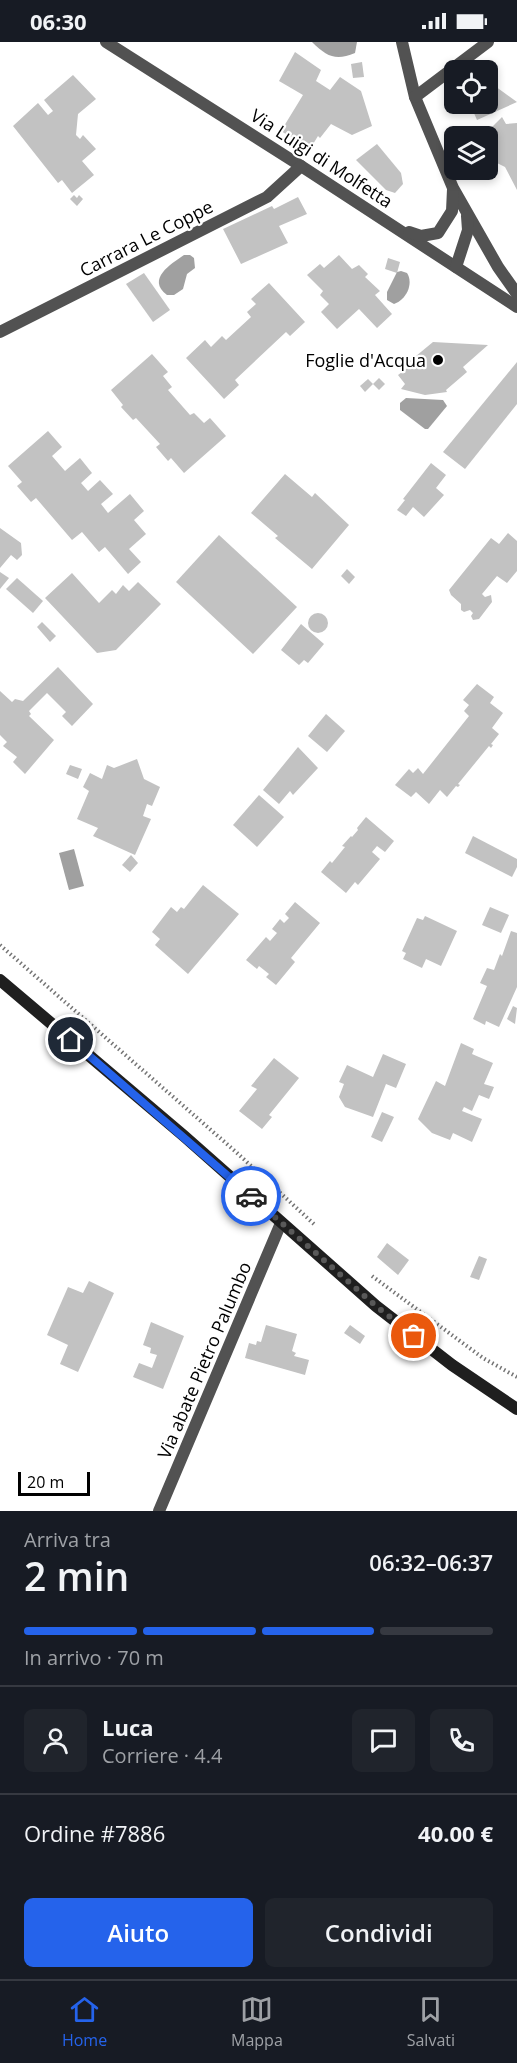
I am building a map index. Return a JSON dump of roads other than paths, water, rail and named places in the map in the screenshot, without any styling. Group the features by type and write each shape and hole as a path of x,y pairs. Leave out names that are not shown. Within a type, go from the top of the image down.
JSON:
{"main road":[{"path":"0,980 184,1136 386,1314 452,1365 517,1409"}],"street":[{"name":"Via Luigi di Molfetta","path":"106,42 517,307"},
{"path":"402,42 415,97 453,188 498,267 517,294"},
{"path":"415,97 488,42"},
{"name":"Carrara Le Coppe","path":"0,332 267,196 301,166"},
{"path":"399,230 421,236 438,233 452,211 453,188"},
{"path":"456,267 468,230 467,212"},
{"path":"481,283 490,280 498,267"},
{"name":"Via abate Pietro Palumbo","path":"159,1511 282,1223"}],"place":[{"name":"Foglie d'Acqua","path":"438,360"}]}
